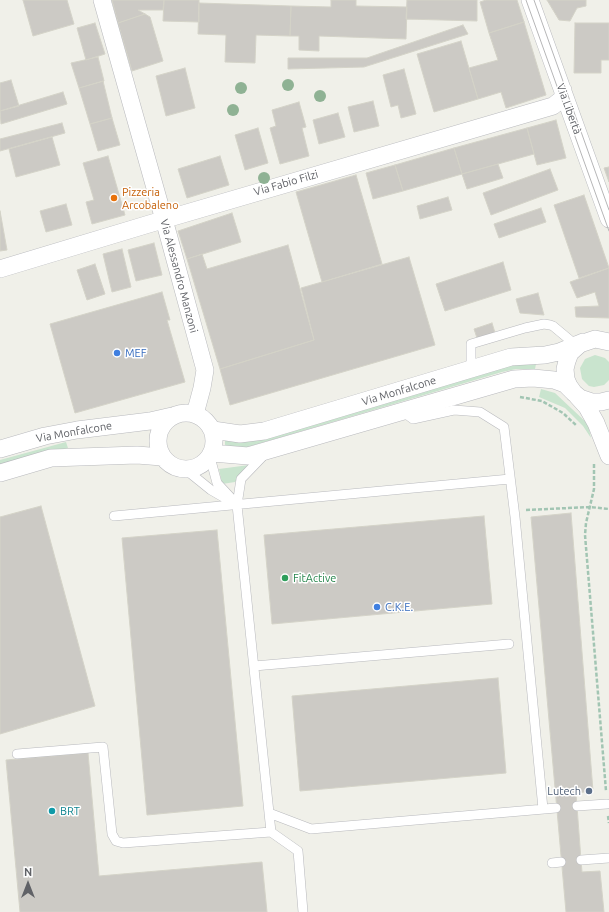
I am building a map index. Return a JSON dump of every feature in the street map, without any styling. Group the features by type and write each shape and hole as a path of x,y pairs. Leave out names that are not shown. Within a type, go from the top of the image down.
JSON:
{"street":[{"name":"Via Alessandro Manzoni","path":"102,0 205,370 195,414"},
{"name":"Via Libertà","path":"530,0 609,219"},
{"name":"Via Fabio Filzi","path":"0,269 164,219 553,106 562,99 562,90"},
{"name":"Via Monfalcone","path":"213,430 240,434 264,431 511,357 521,355 545,355 559,352 583,342 595,339 608,341"},
{"path":"583,342 571,353 566,365 566,380 575,394 587,407 596,423 602,460"},
{"name":"Via Monfalcone","path":"211,455 248,456 514,379 533,378 557,381 565,384 575,394"},
{"path":"575,394 592,402 609,400"},
{"path":"182,412 195,414 207,422 213,430 215,444 211,455 204,463 195,468 178,468 169,464 162,457 157,444 158,434 164,422 172,416 182,412"},
{"name":"Via Monfalcone","path":"0,449 45,436 71,431 150,421 172,416"},
{"name":"Via Monfalcone","path":"0,473 51,458 137,455 162,457"}],"lane":[{"path":"472,369 471,344 536,326 550,325 571,341 583,342"},
{"path":"402,411 413,419 454,410 480,412 504,427 514,511 543,809"},
{"path":"270,450 241,479 237,505 271,832"},
{"path":"211,455 217,483 237,505"},
{"path":"185,469 211,490 237,505"},
{"path":"114,516 510,479"},
{"path":"254,666 509,644"},
{"path":"17,754 103,747 112,834 116,840 123,843 271,832 298,851 303,912"},
{"path":"577,806 607,804"},
{"path":"269,813 311,829 556,808"},
{"path":"581,860 609,858"},
{"path":"552,863 561,862"}],"path":[{"path":"513,397 542,401 563,413 578,427"},
{"path":"602,460 594,485 586,526 586,545 609,823"},
{"path":"514,511 590,507 609,509"}],"green space":[{"path":"595,355 605,358 609,362 609,380 604,385 594,387 589,386 582,379 580,368 585,359"},
{"path":"536,364 535,369 516,369 502,372 241,449 225,446 225,440 238,442 253,440 504,367"},
{"path":"541,389 555,393 588,424 591,438 583,426 565,408 539,397"},
{"path":"66,442 68,448 0,466 0,460"},
{"path":"249,465 235,482 222,484 219,469"}],"building":[{"path":"23,0 67,0 74,24 33,36"},
{"path":"112,0 164,0 163,10 138,10 145,14 118,23"},
{"path":"164,0 199,0 199,22 163,21"},
{"path":"331,0 356,0 356,6 407,7 406,39 319,36 319,51 299,50 299,36 290,36 291,6 331,7"},
{"path":"407,0 477,0 477,21 406,19"},
{"path":"486,0 517,0 524,22 489,33 480,2"},
{"path":"547,0 586,0 586,6 577,8 570,21 559,20"},
{"path":"199,3 291,6 290,36 256,35 255,63 225,62 226,35 198,34"},
{"path":"145,14 150,17 163,61 132,71 118,23"},
{"path":"524,22 546,95 506,108 501,92 478,99 469,68 498,60 489,33"},
{"path":"95,23 105,54 86,60 77,28"},
{"path":"575,23 609,23 609,60 601,60 601,73 574,73"},
{"path":"463,25 468,34 364,67 288,69 288,58 367,58"},
{"path":"461,41 478,99 434,112 417,54"},
{"path":"98,57 104,81 79,88 71,63"},
{"path":"185,68 195,108 166,116 156,76"},
{"path":"404,69 416,114 401,118 398,105 391,107 383,75"},
{"path":"11,80 19,106 0,111 0,83"},
{"path":"103,81 112,118 90,124 79,88"},
{"path":"63,92 67,104 1,124 0,111"},
{"path":"373,101 379,126 354,132 348,107"},
{"path":"299,102 306,127 302,128 309,156 280,164 270,128 276,126 272,110"},
{"path":"338,113 345,137 319,144 313,120"},
{"path":"112,118 120,145 98,151 90,124"},
{"path":"556,120 566,158 537,165 527,128"},
{"path":"62,123 65,133 0,151 0,139"},
{"path":"258,128 268,163 245,170 235,135"},
{"path":"527,128 534,154 462,174 454,148"},
{"path":"52,137 60,165 16,177 9,149"},
{"path":"454,148 462,174 403,191 395,165"},
{"path":"108,156 125,215 92,224 86,202 94,200 83,163"},
{"path":"220,156 229,185 187,198 178,169"},
{"path":"498,164 503,178 467,189 462,174"},
{"path":"395,165 403,191 373,199 366,173"},
{"path":"609,167 609,182 604,168"},
{"path":"550,169 558,190 491,215 483,193"},
{"path":"356,175 382,264 322,282 296,192"},
{"path":"584,195 609,268 579,278 554,205"},
{"path":"448,197 452,210 420,219 417,206"},
{"path":"66,204 72,225 46,232 40,211"},
{"path":"541,208 546,222 499,238 494,224"},
{"path":"0,211 7,250 0,251"},
{"path":"232,213 241,242 187,259 178,231"},
{"path":"154,243 162,275 136,281 128,250"},
{"path":"288,245 314,340 220,369 187,259 202,254 207,269"},
{"path":"122,249 131,287 112,292 103,254"},
{"path":"409,257 435,345 230,405 220,369 314,340 301,288"},
{"path":"503,262 511,290 445,311 436,284"},
{"path":"95,264 105,294 87,300 77,270"},
{"path":"609,268 609,318 576,317 575,307 599,306 595,292 577,298 570,282"},
{"name":"MEF","path":"162,292 170,320 167,320 185,382 75,413 50,324"},
{"path":"538,293 544,315 520,313 516,299"},
{"path":"492,323 497,339 479,344 474,329"},
{"path":"41,506 95,706 0,734 0,517"},
{"path":"571,513 593,791 576,793 581,860 582,872 600,871 604,912 566,912 531,517"},
{"path":"484,516 492,604 272,624 264,535"},
{"path":"217,530 243,806 147,815 122,538"},
{"path":"498,678 506,773 300,791 292,696"},
{"name":"BRT","path":"88,753 99,876 262,862 267,912 20,912 6,760"}],"tram line":[{"path":"526,0 609,231"},
{"path":"534,0 609,210"}],"place":[{"name":"Pizzeria Arcobaleno","path":"114,198"},
{"name":"MEF","path":"117,353"},
{"name":"FitActive","path":"285,578"},
{"name":"C.K.E.","path":"377,607"},
{"name":"Lutech","path":"589,791"},
{"name":"BRT","path":"52,811"}]}
